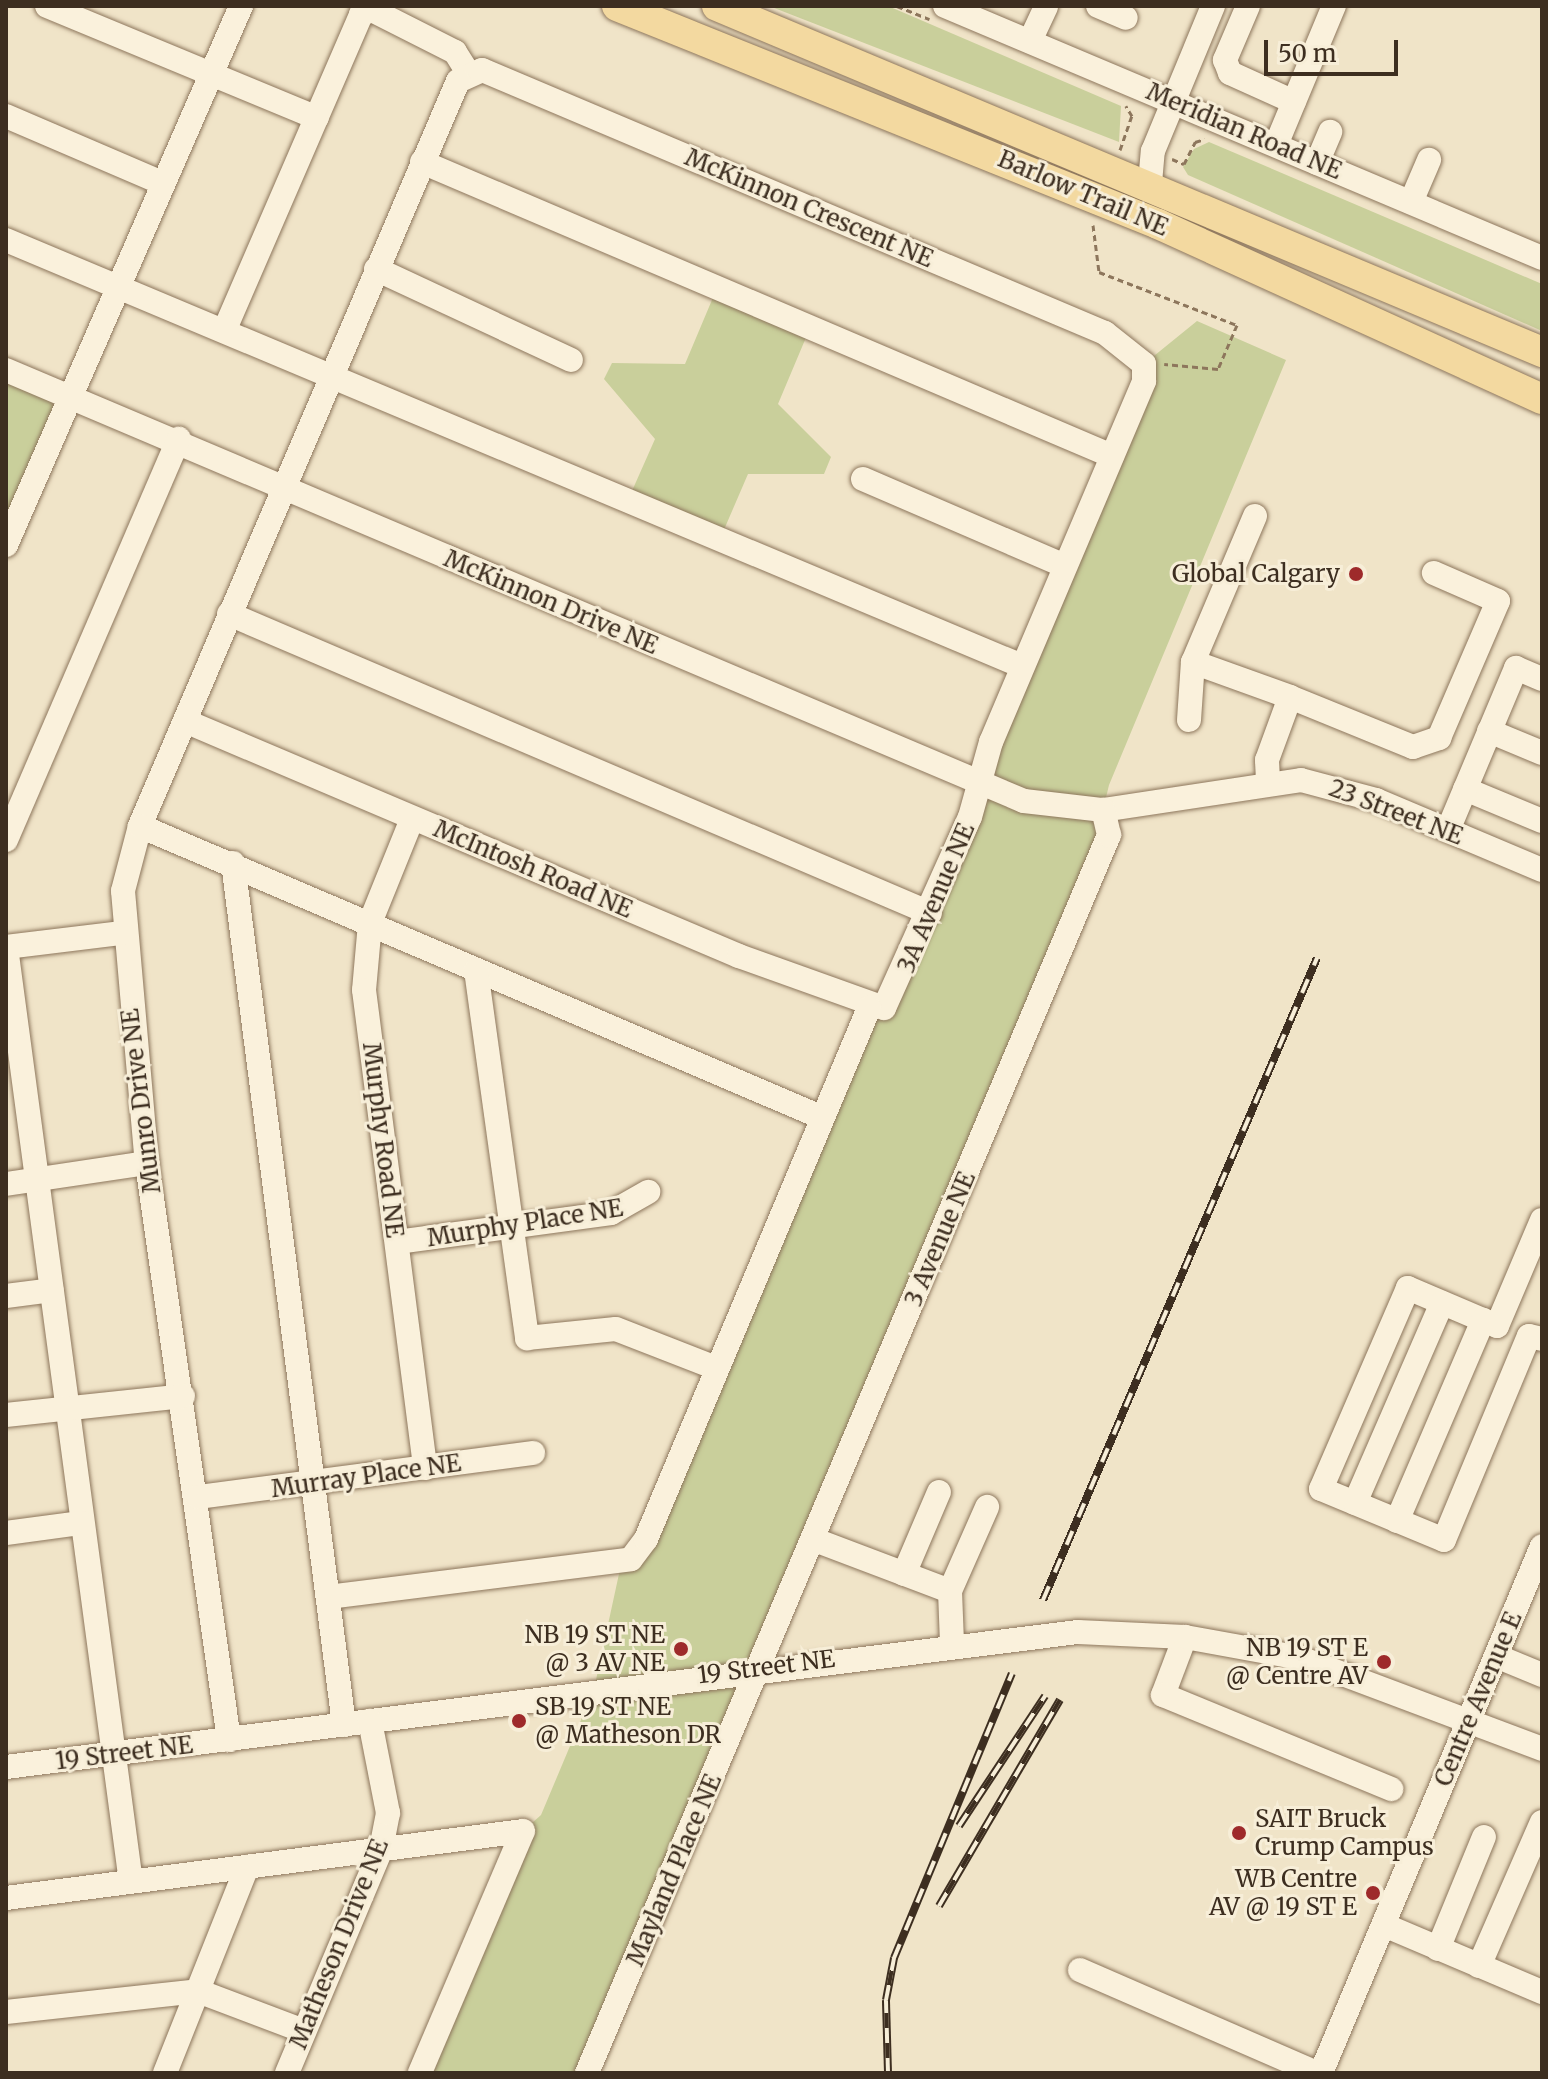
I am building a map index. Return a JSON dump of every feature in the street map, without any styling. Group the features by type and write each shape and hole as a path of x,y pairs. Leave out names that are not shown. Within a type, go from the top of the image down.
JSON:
{"main road":[{"name":"Barlow Trail NE","path":"617,6 1158,224 1542,399"},
{"name":"Barlow Trail NE","path":"717,6 1118,154 1150,183 1542,352"},
{"path":"1150,183 1158,224"}],"street":[{"path":"47,6 317,118"},
{"path":"6,545 118,288 160,182 241,6"},
{"path":"1030,41 1046,6"},
{"path":"1098,6 1126,18"},
{"path":"1150,183 1153,151 1213,6"},
{"path":"1248,6 1225,60 1230,73 1294,102"},
{"path":"1276,145 1334,6"},
{"path":"225,329 361,14 372,10 455,52 468,73 458,81 283,488"},
{"name":"Meridian Road NE","path":"942,15 1030,41 1542,258"},
{"name":"McKinnon Crescent NE","path":"468,73 482,70 1090,327 1129,345 1144,364"},
{"path":"6,116 160,182"},
{"path":"1317,163 1330,132"},
{"path":"1411,202 1429,160"},
{"path":"422,162 1112,456"},
{"path":"6,240 225,329 1022,666"},
{"path":"376,269 571,360"},
{"path":"979,783 1063,565 1112,456 1144,364"},
{"name":"McKinnon Drive NE","path":"6,370 179,439 283,488 979,783 1049,807 1103,810"},
{"path":"6,840 179,439"},
{"path":"863,479 1063,565"},
{"name":"Munro Drive NE","path":"229,1740 198,1497 147,1163 122,933 123,891 140,826 283,488"},
{"path":"1189,720 1193,662 1255,516"},
{"path":"1193,662 1413,747 1439,738 1498,601 1434,573"},
{"path":"229,614 930,913"},
{"path":"1448,830 1516,668 1542,679"},
{"path":"1268,780 1267,760 1290,697"},
{"name":"McIntosh Road NE","path":"185,721 412,819 876,1008"},
{"path":"1489,731 1542,753"},
{"name":"23 Street NE","path":"1103,810 1268,780 1333,786 1542,870"},
{"name":"3A Avenue NE","path":"328,1597 631,1559 716,1368 821,1117 876,1008 930,913 979,783"},
{"path":"1465,789 1542,821"},
{"name":"3 Avenue NE","path":"762,1668 1109,835 1103,810"},
{"name":"Murphy Road NE","path":"412,819 370,923 364,990 425,1468"},
{"path":"140,826 233,863 821,1117"},
{"path":"233,863 344,1725"},
{"path":"122,933 6,947 14,1066 38,1180 65,1408 131,1882"},
{"path":"476,970 527,1338 616,1329 716,1368"},
{"path":"6,1184 147,1163"},
{"name":"Murphy Place NE","path":"397,1242 611,1213 648,1192"},
{"path":"1397,1521 1542,1220"},
{"path":"1408,1288 1490,1323 1536,1337 1444,1540 1321,1489 1408,1288"},
{"path":"6,1296 52,1290"},
{"path":"1355,1503 1442,1303"},
{"path":"6,1415 183,1396"},
{"name":"Murray Place NE","path":"198,1497 533,1453"},
{"path":"904,1574 939,1492"},
{"path":"952,1643 950,1591 987,1507"},
{"path":"6,1533 81,1523"},
{"path":"815,1540 950,1591"},
{"name":"Centre Avenue E","path":"1319,2073 1542,1546"},
{"name":"19 Street NE","path":"6,1767 112,1756 952,1643 1078,1632 1185,1637 1300,1658 1542,1749"},
{"path":"1185,1637 1163,1695 1391,1789"},
{"path":"1496,1656 1542,1675"},
{"name":"Mayland Place NE","path":"587,2073 762,1668"},
{"name":"Matheson Drive NE","path":"287,2073 381,1849 388,1813 370,1721"},
{"path":"1479,1966 1542,1822"},
{"path":"6,1898 523,1831 420,2073"},
{"path":"1438,1949 1484,1837"},
{"path":"165,2073 247,1867"},
{"path":"1384,1925 1542,1992"},
{"path":"1080,1970 1319,2073"},
{"path":"6,2012 198,1991 304,2031"}],"path":[{"path":"897,6 942,15"},
{"path":"1118,100 1132,116 1118,154 1153,151 1184,164 1195,142 1214,140"},
{"path":"1098,200 1091,248 1099,272 1237,325 1218,369 1144,364"}],"green space":[{"path":"769,6 888,6 1121,106 1119,142"},
{"path":"1209,142 1542,284 1542,331 1188,175 1183,167 1194,149"},
{"path":"717,288 810,328 778,404 831,457 824,474 748,474 720,539 628,500 655,439 604,379 612,363 685,364"},
{"path":"1197,321 1286,360 1109,785 1103,810 1109,835 583,2073 420,2073 523,1831 541,1815 594,1689 622,1560 631,1559 869,1008 884,1008 1144,364"},
{"path":"6,370 70,397 6,545"}],"railway":[{"path":"1043,1600 1317,958"},
{"path":"888,2073 886,2000 894,1958 1012,1673"},
{"path":"959,1826 1045,1696"},
{"path":"939,1906 1060,1700"}],"place":[{"name":"Global Calgary","path":"1356,574"},
{"name":"NB 19 ST NE @ 3 AV NE","path":"681,1649"},
{"name":"NB 19 ST E @ Centre AV","path":"1384,1662"},
{"name":"SB 19 ST NE @ Matheson DR","path":"519,1721"},
{"name":"SAIT Bruck Crump Campus","path":"1239,1833"},
{"name":"WB Centre AV @ 19 ST E","path":"1373,1893"}]}
